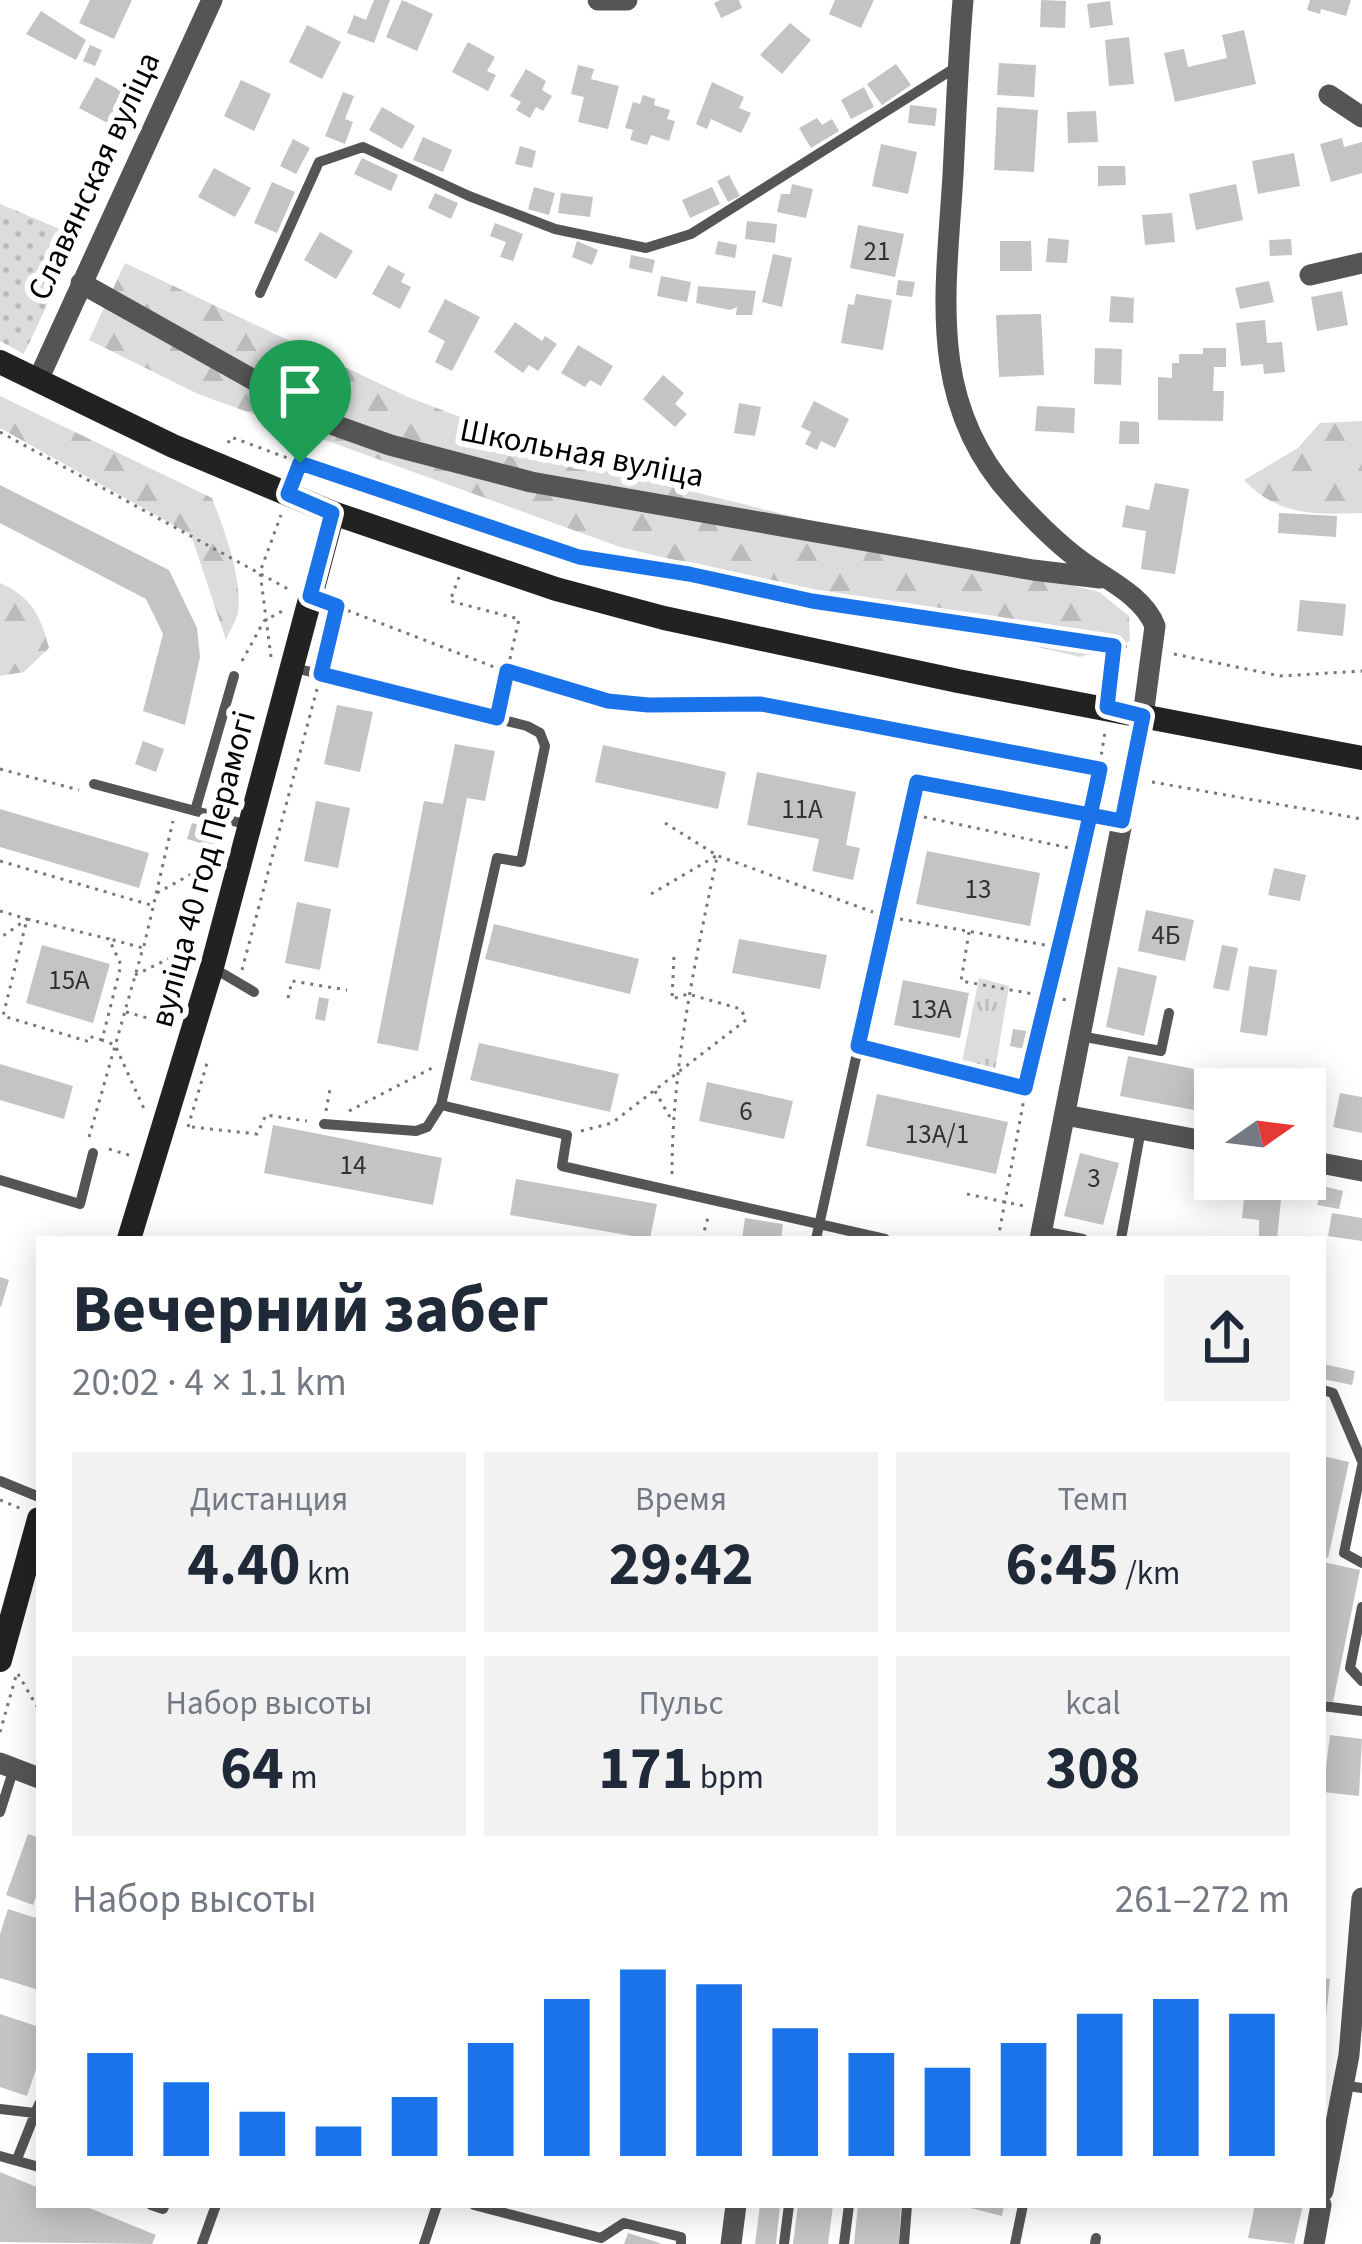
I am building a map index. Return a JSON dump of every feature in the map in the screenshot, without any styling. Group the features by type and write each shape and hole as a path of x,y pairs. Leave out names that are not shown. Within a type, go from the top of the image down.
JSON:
{"main road":[{"path":"0,362 173,446 332,513 556,589 664,618 958,681 1362,758"},
{"name":"вуліца 40 год Перамогі","path":"131,1236 250,826 281,665 310,596 332,513"},
{"path":"9,1666 34,1515"}],"street":[{"name":"Славянская вуліца","path":"38,380 212,0"},
{"path":"598,0 626,0"},
{"path":"962,0 945,254 949,357 959,412 997,479 1045,532 1151,617 1153,650 1143,716 1042,1227"},
{"path":"1329,95 1362,117"},
{"path":"1310,275 1362,263"},
{"name":"Школьная вуліца","path":"81,283 334,425 390,446 531,482 1108,580"},
{"path":"1065,1115 1194,1139"},
{"path":"1326,1164 1362,1171"},
{"path":"7,1766 36,1777"},
{"path":"1326,2157 1330,2112 1352,2086 1362,1898"},
{"path":"731,2244 736,2208"},
{"path":"1313,2244 1320,2208"}],"lane":[{"path":"260,293 319,162 340,154 363,147 506,212 555,229 646,248 691,234 958,66"},
{"path":"281,665 497,718 540,733 545,746 521,862 497,858 441,1105 427,1127 416,1131 324,1124"},
{"path":"195,811 234,676"},
{"path":"818,1236 917,782 1122,821"},
{"path":"94,784 250,826"},
{"path":"212,967 254,992"},
{"path":"1080,1036 1161,1051 1168,1013"},
{"path":"441,1105 568,1136 562,1166 871,1236"},
{"path":"1122,1236 1141,1129"},
{"path":"0,1180 80,1204 90,1147"},
{"path":"1042,1227 1072,1236"},
{"path":"1326,1391 1333,1393 1362,1464 1344,1553 1362,1563"},
{"path":"0,1481 36,1496"},
{"path":"1362,1607 1350,1668 1362,1681"},
{"path":"1326,1706 1362,1711"},
{"path":"0,1812 7,1766"},
{"path":"0,2109 36,2109"},
{"path":"17,2159 36,2112"},
{"path":"0,2156 36,2166"},
{"path":"202,2244 215,2208"},
{"path":"424,2244 436,2208"},
{"path":"493,2208 600,2241 624,2223 682,2236 681,2244"},
{"path":"784,2244 789,2208"},
{"path":"844,2244 849,2208"},
{"path":"904,2244 907,2208"},
{"path":"1016,2244 1022,2208"}],"path":[{"path":"0,432 291,591 507,671 608,701 761,704 1362,819"},
{"path":"231,437 395,498 579,557 689,574 812,601 1153,650 1280,676 1362,671"},
{"path":"281,665 264,621 260,572 288,494"},
{"path":"451,601 519,620 497,718"},
{"path":"236,984 337,606"},
{"path":"234,676 264,621 286,609"},
{"path":"999,1236 1025,1088 1100,769 1114,646"},
{"path":"910,814 1082,851"},
{"path":"90,1147 174,816"},
{"path":"665,823 718,856 887,917 1058,947"},
{"path":"652,894 718,856"},
{"path":"673,1191 677,1074 688,994 718,856"},
{"path":"157,893 218,859"},
{"path":"0,861 154,906"},
{"path":"0,911 143,948"},
{"path":"0,938 27,919"},
{"path":"2,1016 27,919"},
{"path":"969,932 961,981 1086,1004"},
{"path":"102,1040 121,965 109,938"},
{"path":"135,976 193,947"},
{"path":"568,1136 612,1123 746,1020 741,1009 688,994 672,999 674,956"},
{"path":"288,998 292,981 347,990"},
{"path":"0,999 2,1016"},
{"path":"125,1012 170,1025"},
{"path":"2,1016 115,1045 145,1112"},
{"path":"858,1046 1025,1088"},
{"path":"207,1063 188,1127 257,1134 266,1115 324,1124 452,1057"},
{"path":"324,1124 330,1089"},
{"path":"654,1090 672,1120"},
{"path":"110,1149 133,1156"},
{"path":"967,1194 1005,1202 1042,1227"},
{"path":"703,1236 712,1200"},
{"path":"0,1500 34,1515"},
{"path":"9,1666 36,1706"}],"green space":[{"path":"0,204 79,237 24,354 0,341"},
{"path":"125,263 408,397 589,466 1099,592 1129,616 1130,641 1080,657 620,547 198,394 89,340"},
{"path":"0,396 212,498 238,585 238,613 226,640 191,535 0,428"},
{"path":"1362,421 1362,513 1298,511 1270,501 1244,480 1298,448 1320,423"},
{"path":"0,583 34,609 49,648 24,672 0,676"},
{"path":"979,978 1009,986 995,1070 962,1062"}],"building":[{"path":"90,0 132,0 114,39 79,23"},
{"path":"374,0 390,0 374,43 347,33 354,15 366,20"},
{"path":"402,0 433,14 417,51 386,37"},
{"path":"739,0 742,8 721,18 714,3"},
{"path":"835,0 874,0 861,28 829,14"},
{"path":"1041,0 1066,1 1065,28 1040,27"},
{"path":"1310,0 1351,0 1346,16 1307,10"},
{"path":"1110,1 1113,25 1090,28 1087,4"},
{"path":"41,11 86,40 76,60 26,34"},
{"path":"790,23 811,40 782,74 760,55"},
{"path":"307,25 341,42 322,79 289,62"},
{"path":"1244,30 1256,84 1175,102 1164,53 1184,49 1188,67 1227,58 1222,35"},
{"path":"1129,37 1134,84 1109,86 1105,40"},
{"path":"468,42 495,57 487,71 496,75 488,91 452,72"},
{"path":"90,45 102,50 95,66 83,61"},
{"path":"999,63 1036,65 1034,97 997,95"},
{"path":"896,64 911,85 882,105 867,84"},
{"path":"578,65 594,69 591,79 619,86 608,129 578,122 584,97 571,94"},
{"path":"526,69 546,81 542,90 552,96 543,111 536,107 530,118 516,110 521,102 510,96"},
{"path":"96,77 132,97 115,127 79,108"},
{"path":"241,80 271,94 254,131 224,116"},
{"path":"712,82 744,97 739,108 751,113 741,133 711,119 707,129 696,124"},
{"path":"864,87 874,107 851,119 841,100"},
{"path":"343,92 354,96 345,119 353,122 345,144 325,136"},
{"path":"643,95 670,110 667,119 675,121 669,141 651,135 647,145 630,140 633,130 625,128 633,102 640,104"},
{"path":"910,105 937,108 935,126 908,123"},
{"path":"382,107 415,126 402,149 369,130"},
{"path":"997,107 1038,110 1034,172 994,170"},
{"path":"1096,111 1098,142 1068,143 1067,112"},
{"path":"817,118 822,125 832,119 839,131 811,148 799,128"},
{"path":"423,137 452,150 443,172 413,160"},
{"path":"1342,138 1344,147 1362,142 1362,173 1331,182 1320,144"},
{"path":"293,139 310,148 296,174 280,166"},
{"path":"881,144 917,152 908,194 872,186"},
{"path":"520,146 536,151 532,168 515,164"},
{"path":"1294,153 1300,186 1258,194 1252,161"},
{"path":"362,158 398,175 391,191 354,174"},
{"path":"1098,166 1125,166 1126,185 1098,186"},
{"path":"214,168 251,188 235,217 198,197"},
{"path":"729,175 740,196 728,202 717,181"},
{"path":"272,182 295,192 277,233 254,223"},
{"path":"792,184 813,189 806,218 777,212 781,194 790,194"},
{"path":"1236,184 1243,220 1196,230 1189,194"},
{"path":"534,187 555,193 549,215 528,209"},
{"path":"712,187 720,204 690,218 682,200"},
{"path":"435,193 458,203 451,219 428,208"},
{"path":"561,193 593,197 590,217 558,213"},
{"path":"1172,213 1175,242 1145,245 1142,215"},
{"path":"747,221 777,224 775,243 745,239"},
{"path":"495,223 523,234 513,261 500,257 506,242 490,236"},
{"path":"858,225 904,234 895,277 850,268"},
{"path":"320,232 353,251 336,279 304,260"},
{"path":"1048,238 1069,240 1067,263 1046,262"},
{"path":"1291,239 1292,255 1270,256 1269,240"},
{"path":"577,241 598,250 592,265 572,257"},
{"path":"718,241 737,245 735,258 715,254"},
{"path":"1000,241 1031,241 1032,271 1000,271"},
{"path":"773,254 792,258 782,307 762,302"},
{"path":"631,255 655,260 652,273 629,268"},
{"path":"388,265 405,274 401,282 411,287 400,309 372,294"},
{"path":"661,276 691,282 687,302 657,296"},
{"path":"898,280 915,282 912,297 896,295"},
{"path":"1269,281 1274,302 1240,309 1235,288"},
{"path":"698,286 756,291 752,315 736,315 737,307 730,310 696,303"},
{"path":"1342,291 1348,325 1317,331 1311,297"},
{"path":"856,294 892,300 883,350 841,343 848,304 854,305"},
{"path":"1111,296 1134,298 1133,323 1109,322"},
{"path":"445,299 480,317 452,371 435,362 445,341 428,332"},
{"path":"1041,314 1044,375 999,377 996,315"},
{"path":"1265,320 1267,343 1282,342 1285,372 1264,374 1263,364 1241,366 1236,323"},
{"path":"515,322 542,341 545,336 557,344 538,371 529,365 523,373 494,352"},
{"path":"578,345 613,366 601,386 590,380 585,387 561,373"},
{"path":"1095,348 1122,349 1121,385 1094,384"},
{"path":"1203,348 1226,348 1226,367 1214,367 1213,391 1224,391 1223,421 1158,420 1158,377 1172,378 1172,363 1179,363 1179,354 1203,354"},
{"path":"663,375 684,393 675,404 687,414 675,427 643,399"},
{"path":"814,401 849,419 835,448 821,441 817,450 805,444 811,432 801,427"},
{"path":"739,403 761,407 755,436 734,433"},
{"path":"1037,406 1075,408 1074,433 1035,431"},
{"path":"1120,421 1139,422 1139,444 1119,444"},
{"path":"1155,483 1189,489 1175,574 1141,569 1146,531 1122,527 1126,505 1149,510"},
{"path":"0,485 169,570 197,628 200,657 185,725 143,711 163,634 146,599 0,523"},
{"path":"1279,513 1337,516 1336,537 1278,533"},
{"path":"1300,600 1346,604 1343,636 1297,631"},
{"path":"337,705 373,712 360,772 324,764"},
{"path":"143,741 164,749 156,772 135,764"},
{"path":"455,744 495,751 485,801 467,798 418,1051 377,1043 424,801 443,804"},
{"path":"603,745 726,772 718,809 595,782"},
{"path":"757,772 856,792 846,845 860,848 853,880 812,871 819,839 747,825"},
{"path":"316,801 350,808 338,868 304,861"},
{"path":"0,809 149,853 139,888 0,847"},
{"path":"192,823 225,832 220,849 187,839"},
{"path":"927,851 1040,873 1030,926 916,904"},
{"path":"1274,868 1306,875 1300,901 1268,895"},
{"path":"297,902 331,909 320,970 285,963"},
{"path":"1146,910 1194,920 1185,961 1138,951"},
{"path":"494,924 639,959 630,994 485,959"},
{"path":"739,939 827,955 820,989 732,973"},
{"path":"42,945 110,964 93,1023 26,1003"},
{"path":"1222,945 1238,948 1229,991 1213,988"},
{"path":"1249,966 1277,970 1267,1036 1240,1032"},
{"path":"1118,967 1157,976 1144,1036 1106,1027"},
{"path":"903,980 969,993 960,1038 894,1025"},
{"path":"319,997 329,999 325,1021 315,1019"},
{"path":"1013,1029 1032,1032 1028,1050 1010,1046"},
{"path":"479,1043 619,1074 610,1112 470,1080"},
{"path":"1128,1056 1194,1069 1194,1110 1120,1096"},
{"path":"0,1064 73,1086 64,1119 0,1100"},
{"path":"707,1082 793,1101 784,1139 699,1121"},
{"path":"1340,1093 1362,1097 1362,1133 1333,1127"},
{"path":"877,1094 1008,1122 996,1174 866,1146"},
{"path":"273,1125 442,1158 433,1205 264,1173"},
{"path":"1080,1153 1119,1163 1103,1225 1064,1216"},
{"path":"516,1179 657,1204 651,1236 510,1215"},
{"path":"1326,1187 1343,1191 1339,1209 1317,1205 1318,1200 1326,1200"},
{"path":"1244,1200 1281,1200 1277,1236 1259,1236 1259,1220 1242,1218"},
{"path":"1332,1213 1362,1218 1362,1241 1328,1236"},
{"path":"745,1218 783,1224 781,1236 742,1236"},
{"path":"0,1277 9,1280 1,1307 0,1306"},
{"path":"1326,1365 1355,1371 1352,1385 1326,1380"},
{"path":"1326,1457 1349,1462 1326,1558"},
{"path":"1326,1563 1360,1570 1333,1702 1326,1701"},
{"path":"1330,1735 1362,1739 1359,1796 1326,1792"},
{"path":"28,1834 36,1837 33,1905 6,1895"},
{"path":"8,1909 36,1918 36,1989 0,1978 0,1934"},
{"path":"0,2014 36,2026 36,2069 27,2096 0,2087"},
{"path":"0,2172 36,2187 36,2208 89,2208 156,2235 152,2244 0,2242"},
{"path":"760,2208 780,2208 776,2244 755,2244"},
{"path":"798,2208 833,2208 828,2244 793,2244"},
{"path":"858,2208 901,2208 899,2244 854,2244"},
{"path":"971,2208 1003,2208 1002,2216"},
{"path":"1254,2208 1302,2208 1294,2244 1248,2238"},
{"path":"628,2233 660,2243 660,2244 624,2244"}],"route":[{"path":"300,463 288,494 332,513 310,596 337,606 321,674 497,718 507,671 608,701 761,704 1100,769 1090,815 1025,1088 858,1046 917,782 1090,815 1122,821 1143,716 1107,707 1114,646 812,601 689,574 579,557 300,463"}]}
